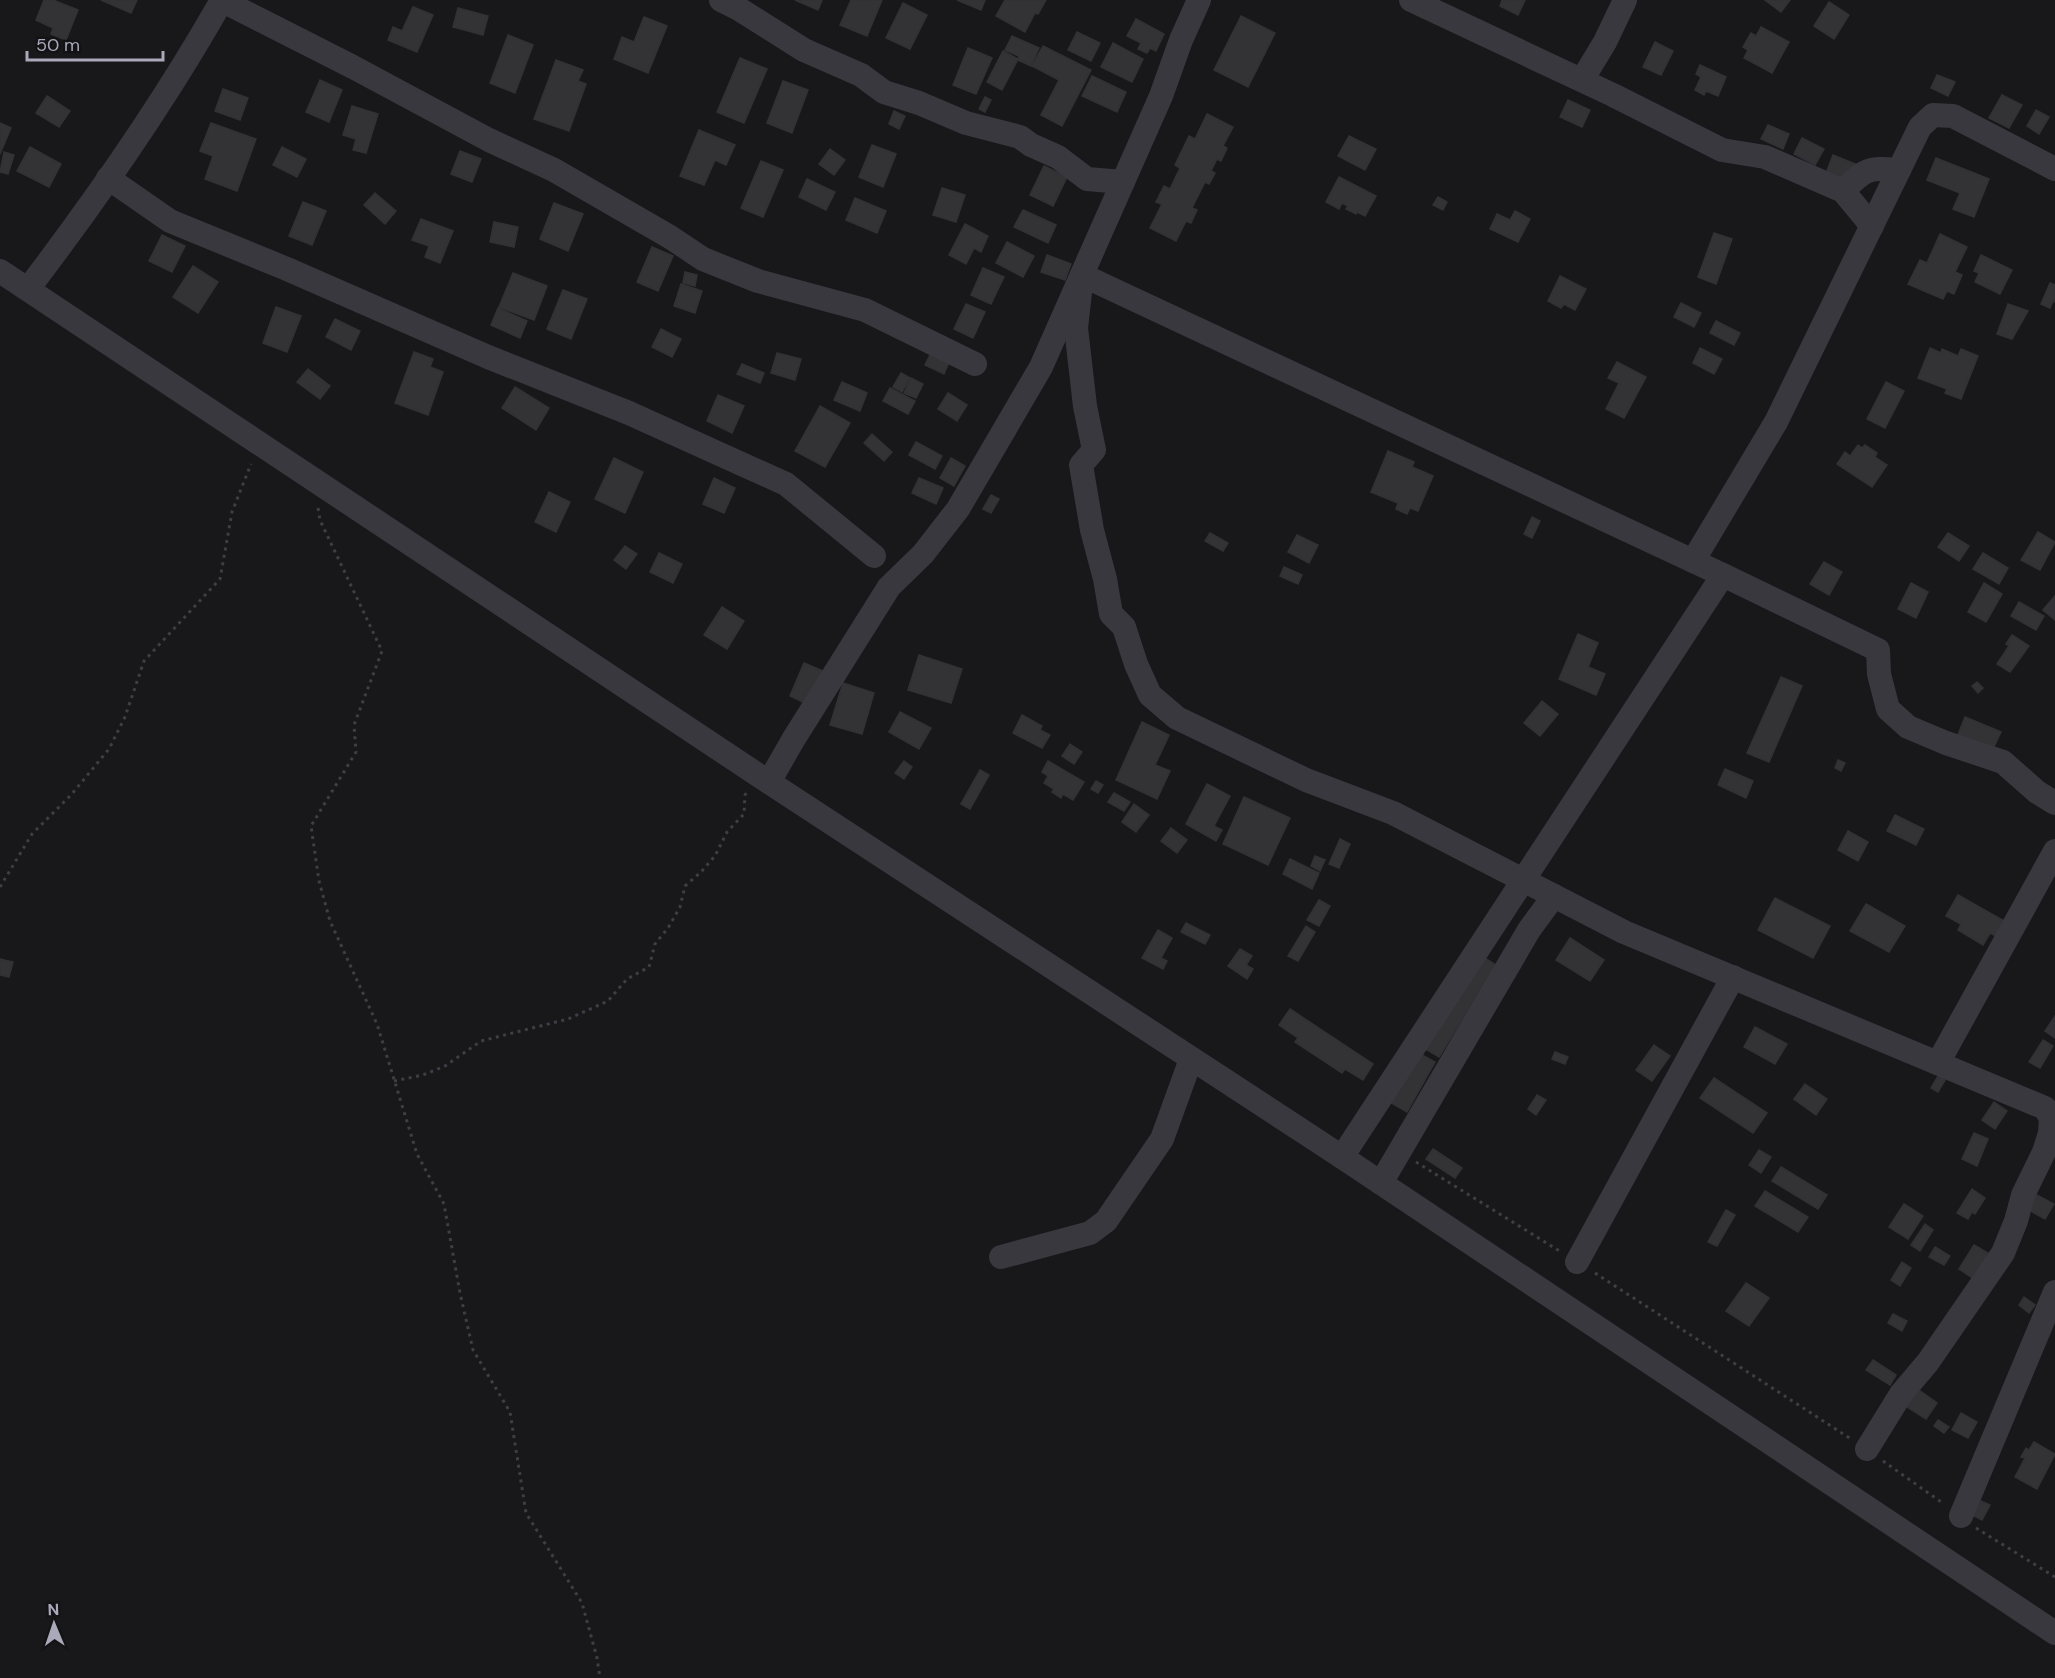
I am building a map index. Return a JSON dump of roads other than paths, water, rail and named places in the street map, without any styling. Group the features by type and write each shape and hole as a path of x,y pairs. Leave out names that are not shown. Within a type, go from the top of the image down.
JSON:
{"street":[{"path":"28,289 177,78 221,0 489,140 554,170 670,237 703,259 758,282 865,310 975,364"},
{"path":"721,0 804,50 861,75 884,92 919,103 966,123 1020,137 1058,158 1087,179 1123,182"},
{"path":"763,779 889,587 923,554 958,509 1041,367 1161,96 1181,40 1199,0"},
{"path":"1411,0 1582,80 1722,150 1765,157 1843,191 1872,226"},
{"path":"1582,80 1605,42 1625,0"},
{"path":"1693,561 1776,422 1920,127 1933,115 1953,116 2055,169"},
{"path":"1843,191 1863,171 1882,168 1899,170"},
{"path":"108,178 170,221 287,269 488,357 629,413 786,484 874,556"},
{"path":"0,271 763,779 1342,1157 2055,1633"},
{"path":"1082,275 1878,650 1880,674 1888,710 1908,727 1946,743 2003,762 2037,792 2055,803"},
{"path":"1082,275 1076,328 1084,406 1094,450 1081,465 1084,489 1111,614 1124,627 1136,664 1150,695 1177,718 1306,780 1392,813 1624,932 1938,1063 2050,1115 2050,1133 2044,1152 2002,1253 1929,1362 1901,1394 1867,1449"},
{"path":"1342,1157 1723,575"},
{"path":"1938,1063 2055,851"},
{"path":"1381,1183 1529,930 1554,896"},
{"path":"1577,1262 1733,977"},
{"path":"1001,1257 1090,1233 1106,1221 1162,1139 1191,1059"},
{"path":"1961,1516 2055,1292"}]}
